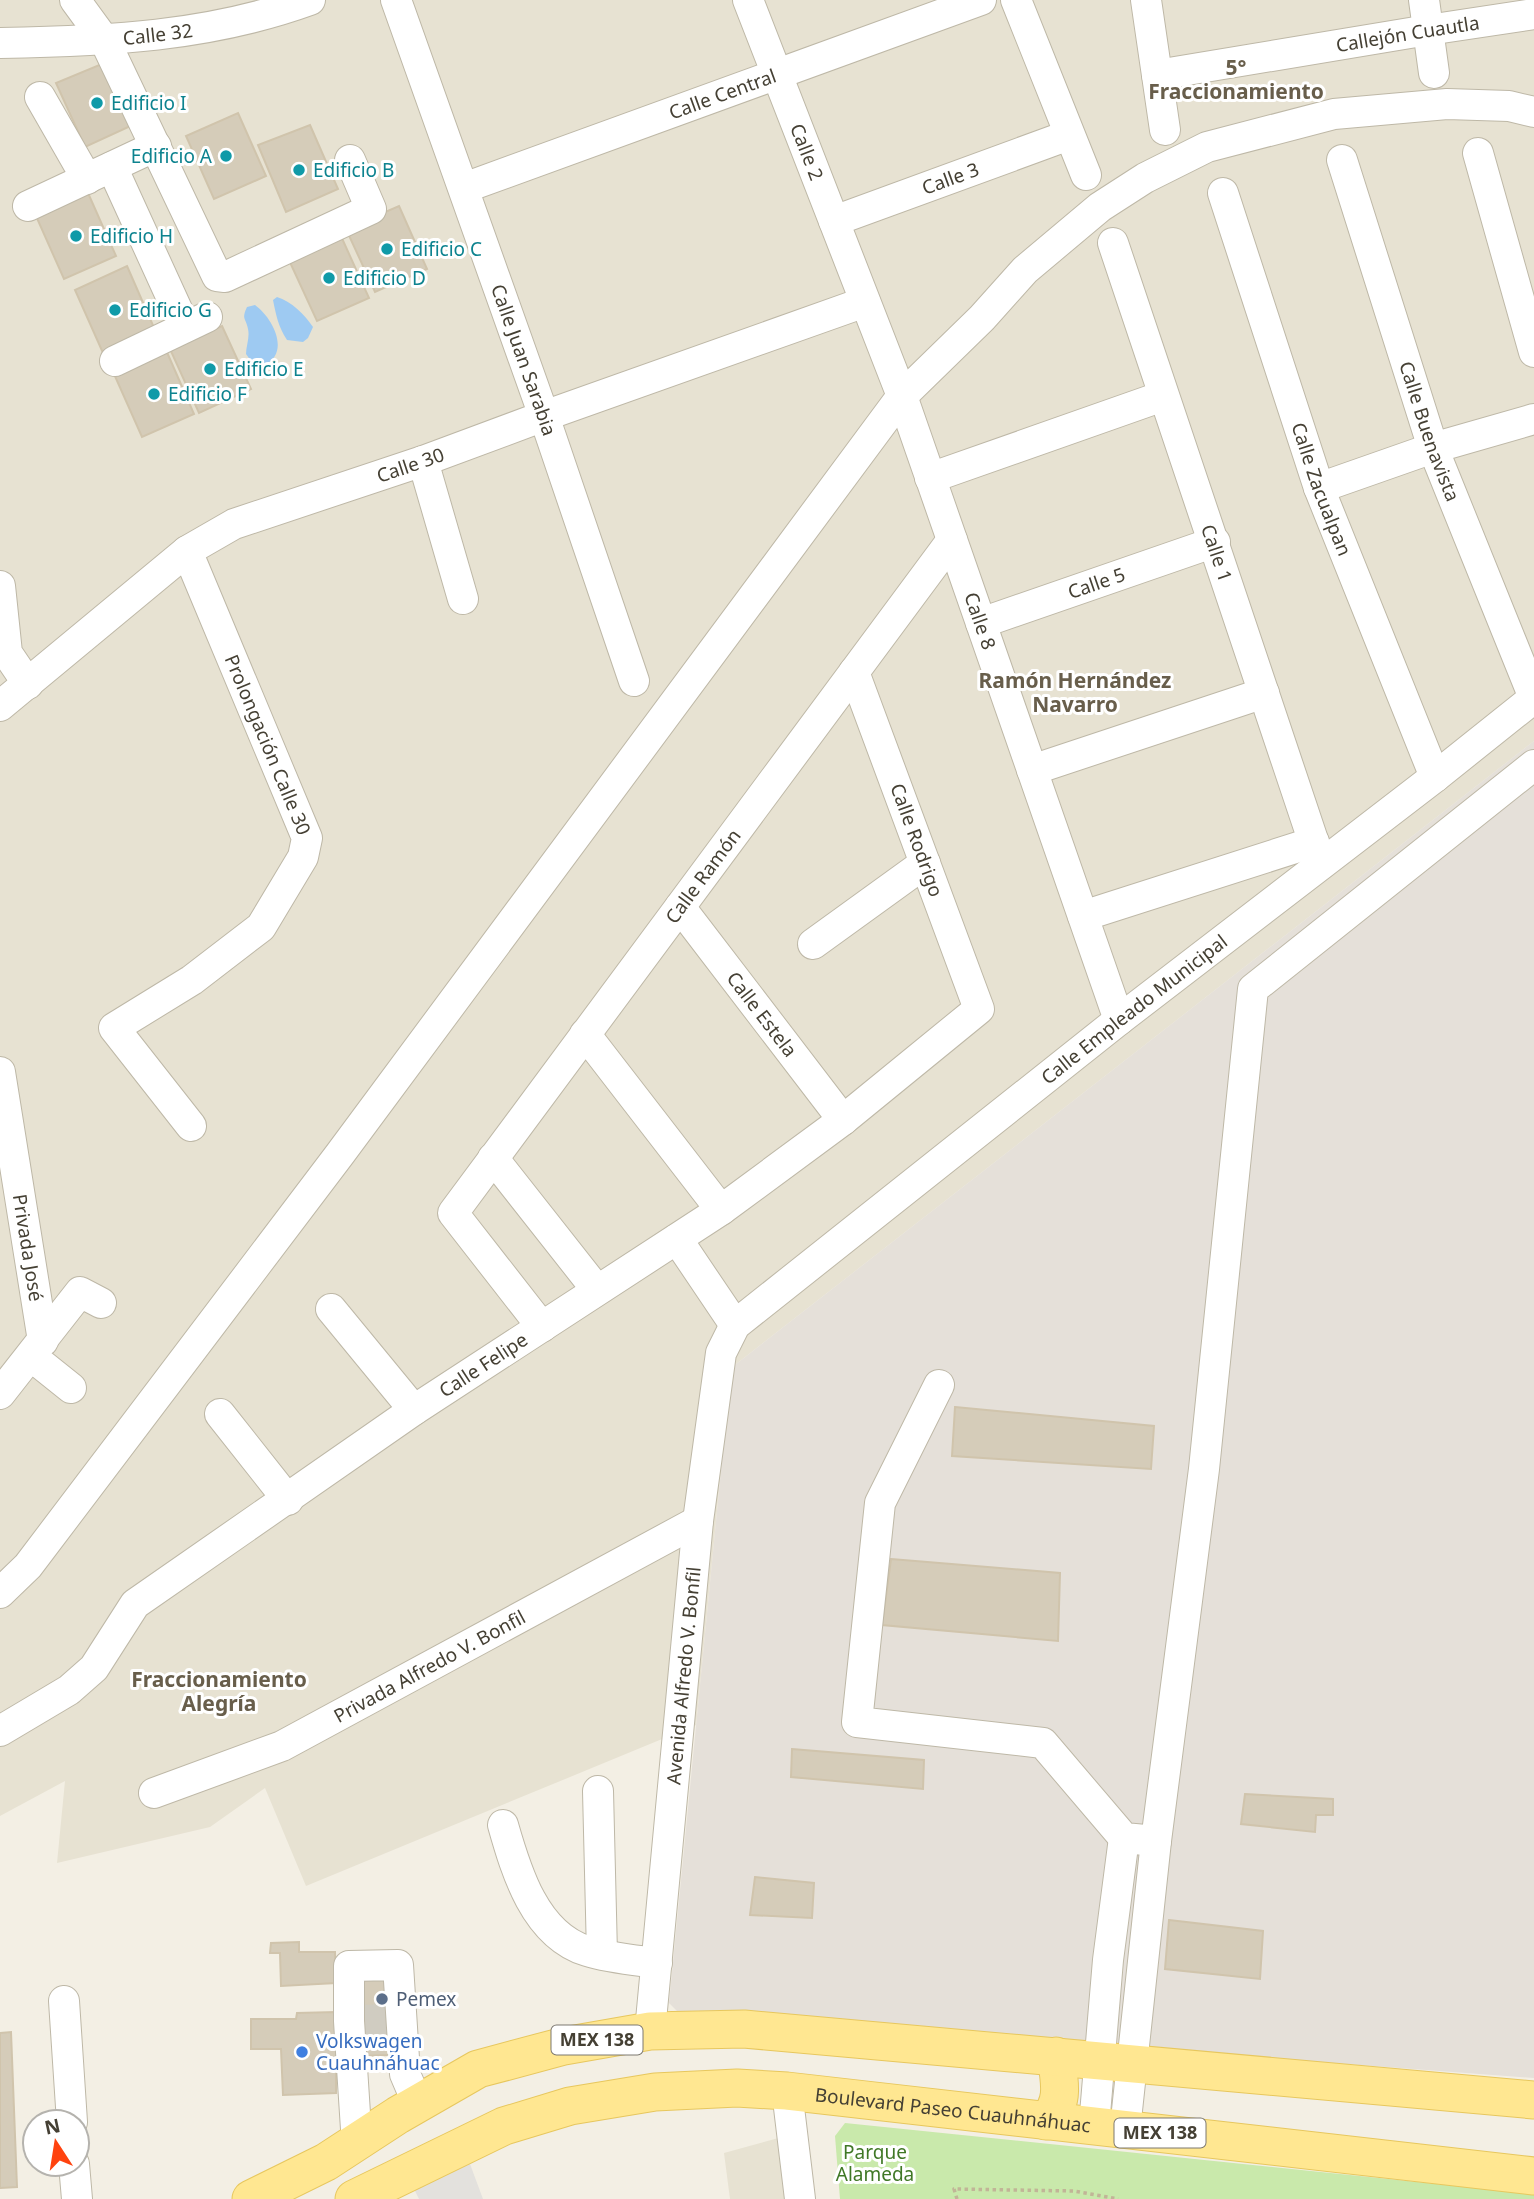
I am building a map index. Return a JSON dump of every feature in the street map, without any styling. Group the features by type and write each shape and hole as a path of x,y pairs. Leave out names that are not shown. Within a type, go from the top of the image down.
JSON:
{"main road":[{"name":"MEX 138","path":"234,2199 414,2095 478,2069 564,2046 650,2031 744,2029 1534,2101"},
{"path":"1046,2121 1055,2112 1060,2097 1056,2056"},
{"name":"MEX 138","path":"251,2199 326,2162 398,2115 478,2069"},
{"name":"Boulevard Paseo Cuauhnáhuac","path":"354,2199 384,2193 504,2126 570,2106 654,2092 737,2088 787,2091 1534,2176"}],"street":[{"path":"75,0 105,41 217,276 225,277 371,209 350,160"},
{"name":"Calle 32","path":"0,43 105,41 159,35 228,25 310,0"},
{"name":"Calle Juan Sarabia","path":"396,0 544,416 634,681"},
{"name":"Calle 2","path":"748,0 864,302"},
{"name":"Calle Central","path":"464,188 981,0"},
{"path":"1016,0 1086,176"},
{"path":"1146,0 1166,130"},
{"path":"1424,0 1434,73"},
{"name":"Callejón Cuautla","path":"1157,75 1534,14"},
{"path":"40,97 99,173 196,322 115,361"},
{"path":"0,1593 32,1560 340,1154 902,396 982,318 1025,270 1100,207 1145,178 1198,151 1334,114 1447,104 1509,106 1534,112"},
{"name":"Calle 3","path":"834,221 1069,135"},
{"path":"29,206 156,146"},
{"path":"1478,153 1534,352"},
{"name":"Calle Buenavista","path":"1342,160 1433,448 1534,698"},
{"name":"Calle Zacualpan","path":"1223,193 1319,488 1435,777"},
{"name":"Calle 1","path":"1113,243 1317,853"},
{"name":"Calle 8","path":"864,302 902,396 1119,1020"},
{"name":"Calle 30","path":"0,706 187,551 234,524 423,461 864,302"},
{"path":"930,478 1163,396"},
{"path":"1319,488 1433,448 1534,419"},
{"path":"423,461 463,599"},
{"name":"Calle Ramón","path":"542,1327 453,1213 952,540"},
{"name":"Calle 5","path":"981,623 1214,542"},
{"name":"Prolongación Calle 30","path":"187,551 307,838 303,857 261,927 192,980 114,1028 191,1125"},
{"path":"0,586 7,653 28,684"},
{"name":"Calle Rodrigo","path":"855,672 979,1009"},
{"path":"1032,770 1264,693"},
{"name":"Calle Empleado Municipal","path":"735,1325 1119,1020 1317,853 1435,777 1534,698"},
{"path":"1109,2128 1115,2061 1156,1841 1204,1469 1253,989 1534,765"},
{"path":"1083,916 1317,853"},
{"path":"813,944 925,863"},
{"name":"Calle Estela","path":"680,907 844,1120"},
{"name":"Calle Felipe","path":"0,1731 69,1690 94,1668 135,1604 414,1410 721,1210 844,1120 979,1009"},
{"path":"585,1034 721,1210"},
{"name":"Privada José","path":"0,1072 37,1348"},
{"path":"493,1158 597,1290"},
{"path":"677,1238 735,1325"},
{"path":"0,1394 80,1292 101,1303"},
{"path":"331,1308 414,1410"},
{"name":"Avenida Alfredo V. Bonfil","path":"650,2031 698,1521 721,1353 735,1325"},
{"path":"37,1348 72,1388"},
{"path":"939,1385 880,1503 856,1721 1043,1743 1124,1838 1156,1841"},
{"path":"220,1414 288,1500"},
{"name":"Privada Alfredo V. Bonfil","path":"154,1793 282,1746 698,1521"},
{"path":"598,1791 602,1954"},
{"path":"503,1825 515,1868 529,1896 548,1924 568,1942 586,1950 656,1963"},
{"path":"1115,2061 1108,1960 1124,1838"},
{"path":"64,2001 71,2108"},
{"path":"356,2129 375,2020 414,2095"},
{"path":"787,2091 800,2199"},
{"path":"76,2178 77,2199"}],"path":[{"path":"957,2199 954,2189 1074,2191 1118,2199"}],"shaded area":[{"path":"0,0 1534,0 1534,741 731,1368 696,1725 306,1886 265,1788 210,1827 57,1863 65,1781 0,1816"},
{"path":"1534,741 1534,2078 680,2014 669,2003 731,1368"},
{"path":"793,2134 799,2199 730,2199 724,2153"},
{"path":"470,2164 483,2199 419,2199 414,2189"}],"green space":[{"name":"Parque Alameda","path":"845,2123 1534,2194 1534,2199 840,2199 835,2136"}],"water":[{"path":"277,297 297,309 313,327 303,342 287,340 284,335 273,300"},
{"path":"255,305 268,318 278,344 272,360 264,365 251,361 246,354 248,332 244,314 247,307"}],"building":[{"name":"Edificio I","path":"109,61 137,123 85,147 56,83"},
{"name":"Edificio A","path":"238,113 266,176 214,199 186,136"},
{"name":"Edificio B","path":"310,125 338,189 286,212 258,145"},
{"name":"Edificio H","path":"88,193 116,256 64,279 36,216"},
{"name":"Edificio C","path":"399,206 427,269 375,292 346,229"},
{"name":"Edificio D","path":"340,234 369,298 317,321 288,258"},
{"name":"Edificio G","path":"127,266 155,330 103,353 75,290"},
{"name":"Edificio E","path":"222,326 251,389 199,413 170,349"},
{"name":"Edificio F","path":"166,350 194,414 142,437 114,374"},
{"path":"955,1407 1154,1426 1151,1469 952,1456"},
{"path":"891,1559 1060,1573 1058,1641 882,1625"},
{"path":"792,1749 924,1760 923,1789 791,1777"},
{"path":"1245,1794 1333,1799 1333,1815 1316,1815 1315,1832 1241,1824"},
{"path":"755,1877 814,1883 812,1918 750,1915"},
{"path":"1169,1920 1263,1931 1260,1979 1165,1969"},
{"path":"299,1942 299,1952 335,1952 336,1983 281,1986 280,1953 270,1953 271,1943"},
{"path":"386,1959 388,2055 362,2056 360,1960"},
{"path":"336,2012 336,2093 283,2095 281,2049 251,2049 251,2019 296,2019 297,2013"},
{"path":"11,2032 17,2187 0,2188 0,2033"}],"tunnel":[{"path":"361,2020 387,2019"}],"place":[{"name":"Edificio I","path":"97,103"},
{"name":"Edificio A","path":"226,156"},
{"name":"Edificio B","path":"299,170"},
{"name":"Edificio H","path":"76,236"},
{"name":"Edificio C","path":"387,249"},
{"name":"Edificio D","path":"329,278"},
{"name":"Edificio G","path":"115,310"},
{"name":"Edificio E","path":"210,369"},
{"name":"Edificio F","path":"154,394"},
{"name":"Pemex","path":"382,1999"},
{"name":"Volkswagen Cuauhnáhuac","path":"302,2052"}],"district":[{"name":"5° Fraccionamiento","path":"1236,80"},
{"name":"Ramón Hernández Navarro","path":"1075,693"},
{"name":"Fraccionamiento Alegría","path":"219,1692"}]}
